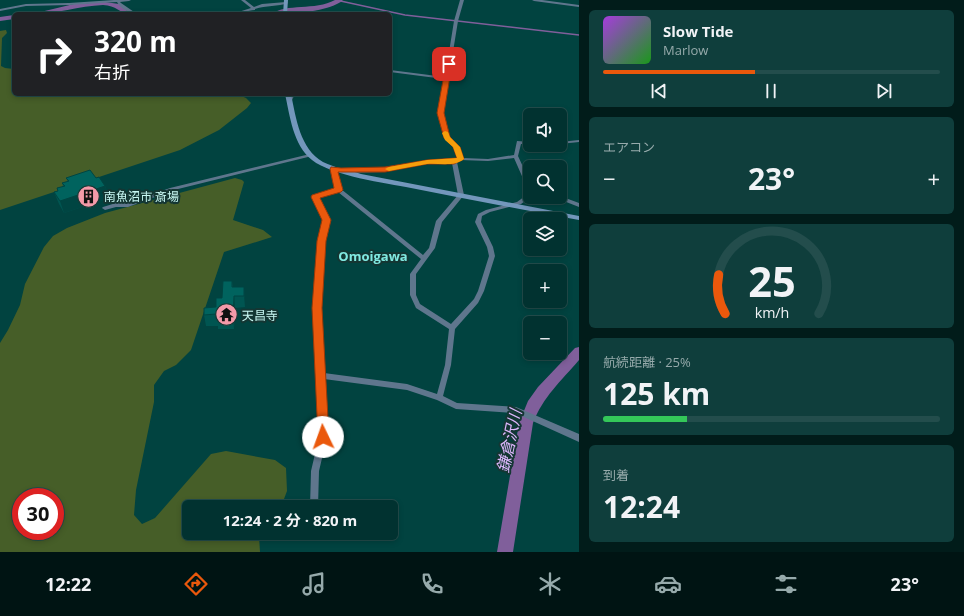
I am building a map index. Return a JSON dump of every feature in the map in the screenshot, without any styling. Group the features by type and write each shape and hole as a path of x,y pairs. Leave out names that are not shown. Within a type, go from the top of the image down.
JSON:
{"main road":[{"path":"288,96 300,139 310,155 319,162 337,170 361,176 579,218"}],"street":[{"path":"0,10 26,5 129,0"},
{"path":"243,0 254,9"},
{"path":"461,159 456,147 447,138 441,113 456,21 462,0"},
{"path":"534,0 579,6"},
{"path":"571,0 579,6"},
{"path":"118,1 119,4 132,12"},
{"path":"242,12 254,9 258,6 275,6 286,4"},
{"path":"392,71 446,78"},
{"path":"289,101 292,96"},
{"path":"567,142 579,141"},
{"path":"523,142 519,142 516,156 523,172"},
{"path":"105,208 128,204 172,189 310,155"},
{"path":"424,260 339,190 337,170 385,170 427,162 454,161 461,159 488,160 516,156"},
{"path":"452,328 418,306 413,295 413,274 432,248 439,221 461,195 454,161"},
{"path":"314,500 315,471 323,437 317,308 321,241 327,220 315,197 339,190"},
{"path":"439,398 448,365 452,328 476,301 481,291 492,256 490,247 478,222 480,215 488,211 519,203 523,200"},
{"path":"567,200 579,204"},
{"path":"320,376 407,387 439,398 456,406 516,410 579,438"}],"green space":[{"path":"6,30 7,33 2,38 1,66 12,69 12,96 242,96 251,103 247,108 219,130 180,150 0,210 0,31"},
{"path":"235,178 244,182 233,220 263,230 272,237 224,252 191,350 176,365 164,371 154,385 154,402 136,490 134,515 142,524 155,518 211,454 226,451 275,460 286,468 287,491 284,500 182,500 182,540 259,540 260,552 0,552 0,343 20,305 25,284 44,247 53,236 67,228 105,213"}],"building":[{"path":"90,170 96,178 99,177 105,186 60,201 54,192 58,191 57,188 65,186 62,183 69,181 66,178"},
{"path":"223,281 232,281 232,287 244,287 244,296 234,296 233,317 216,317 216,314 204,315 204,308 216,307 216,298 222,298"}],"waterway":[{"path":"336,0 391,12"},
{"path":"280,12 323,8 340,0"},
{"path":"45,12 74,6 105,3 116,5 125,12"},
{"path":"392,12 405,15 579,35"},
{"path":"0,19 12,17"},
{"name":"鎌倉沢川","path":"505,552 526,423 533,405 543,391 579,352"}],"slow traffic":[{"path":"389,169 427,162 454,161 461,159 456,147 447,138 445,133"}],"place":[{"name":"南魚沼市 斎場","path":"88,196"},
{"name":"天昌寺","path":"226,315"}],"district":[{"name":"Omoigawa","path":"373,256"}],"route":[{"path":"323,437 317,308 321,241 327,220 315,197 339,190 334,169 341,171 385,170 427,162 454,161 461,159 456,147 447,138 441,113 449,64"}]}
